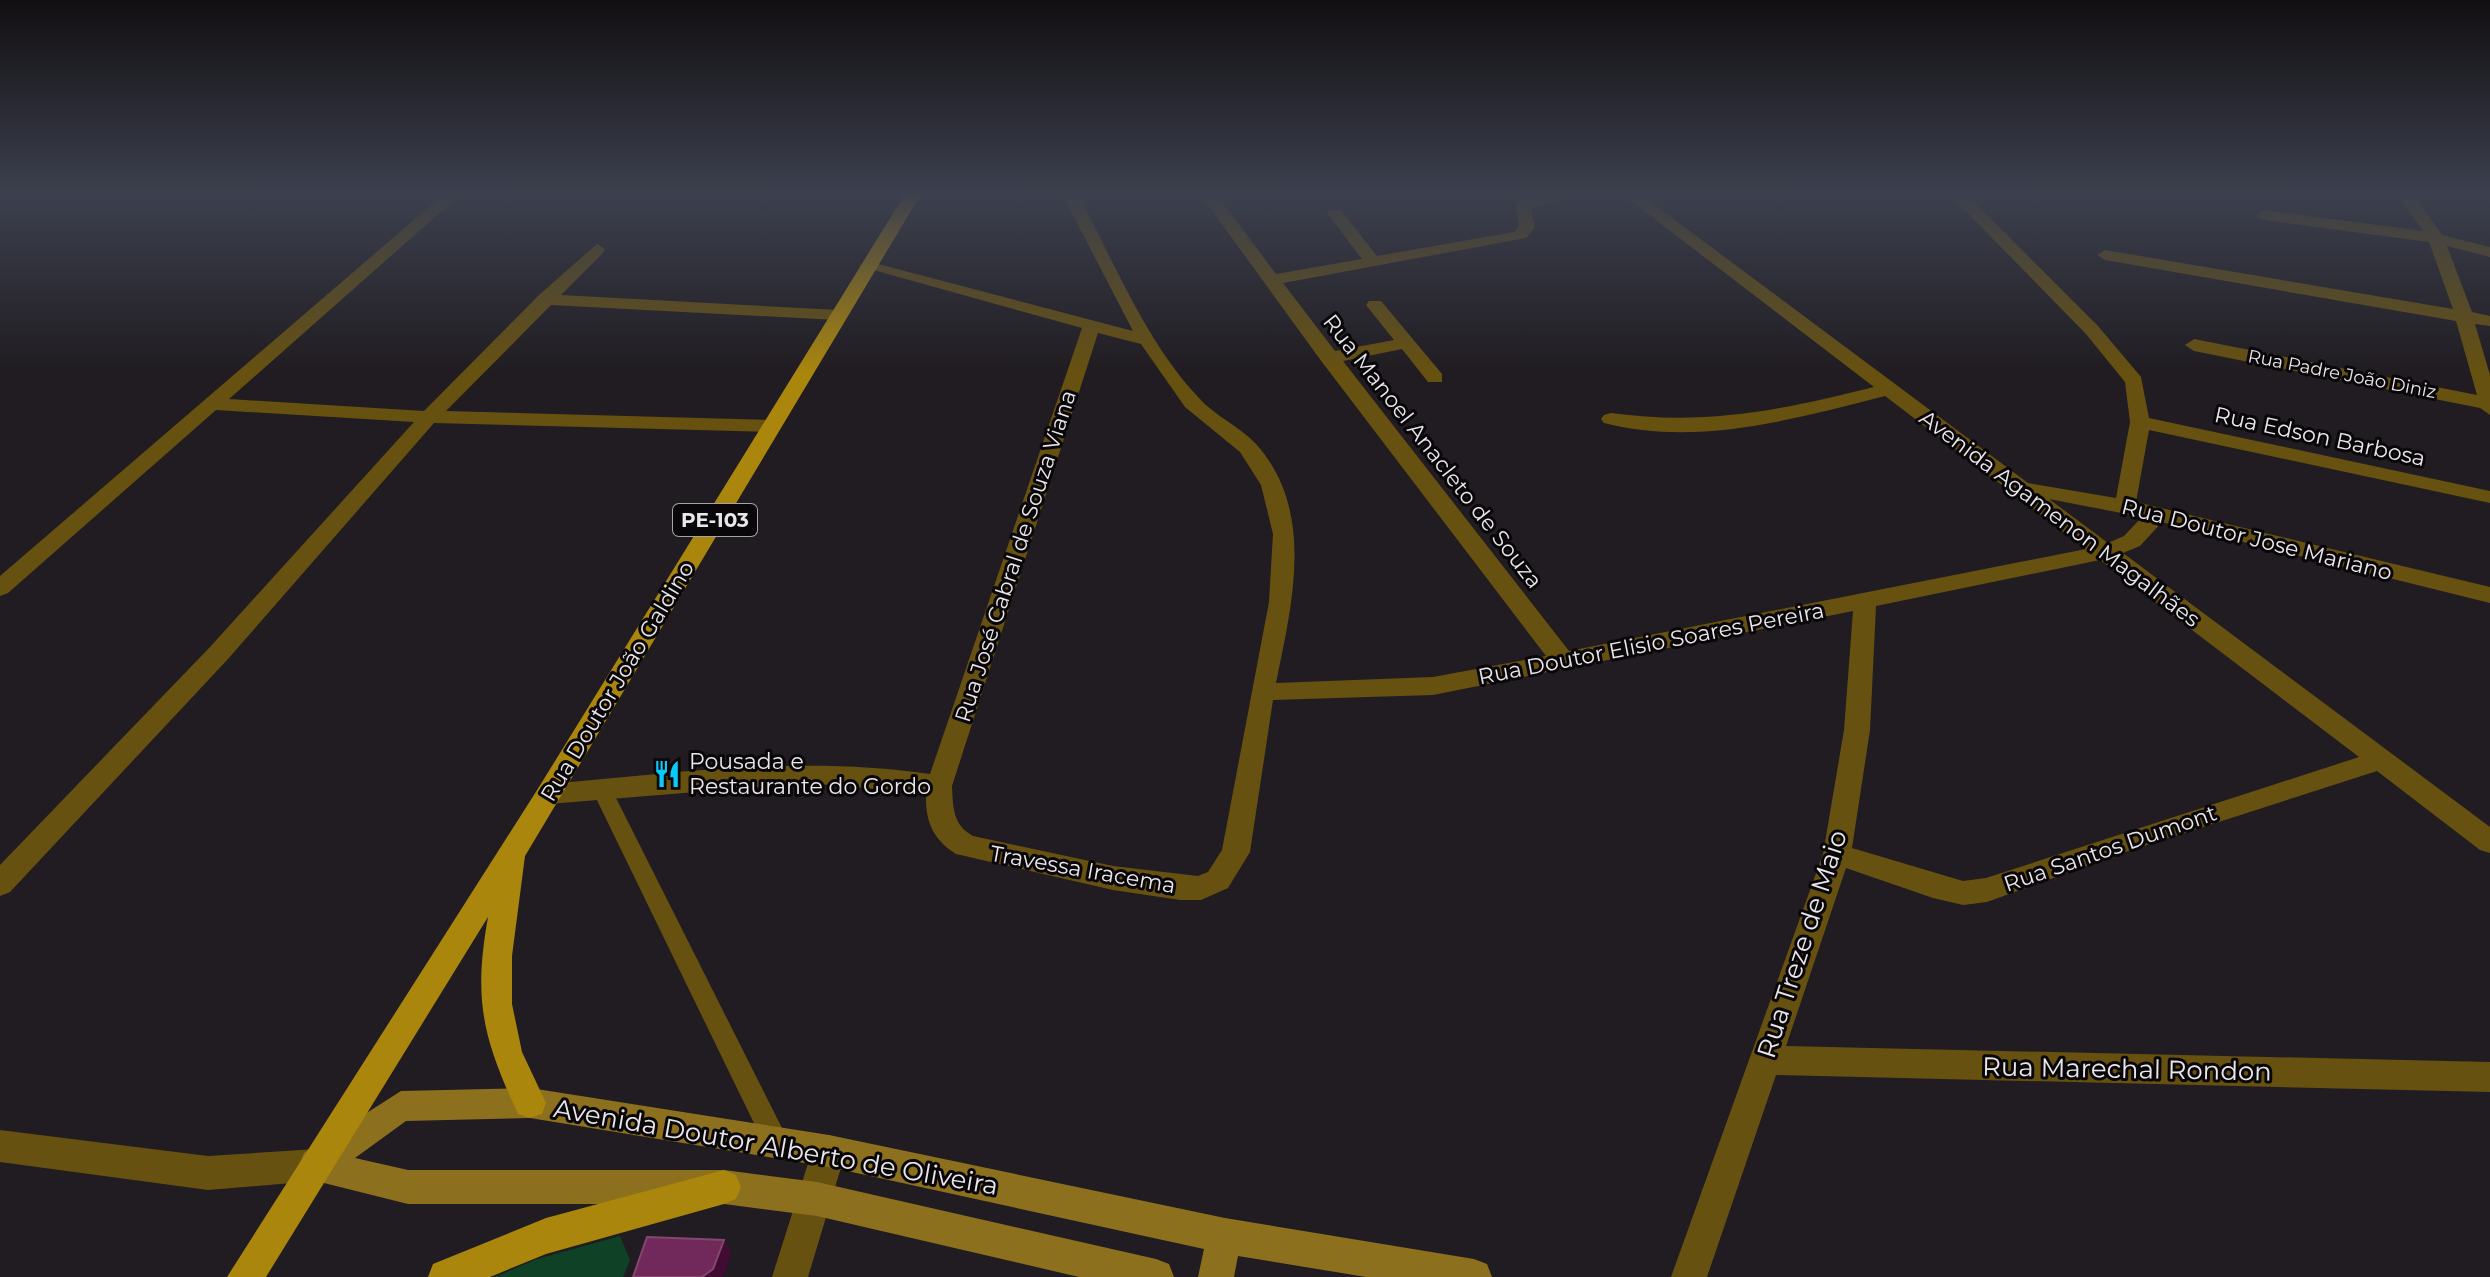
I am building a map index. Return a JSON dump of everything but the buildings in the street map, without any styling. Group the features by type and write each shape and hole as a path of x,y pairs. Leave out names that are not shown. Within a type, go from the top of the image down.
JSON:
{"main road":[{"name":"Rua Doutor João Galdino","path":"245,1277 549,794 875,254"},
{"path":"515,845 496,950 496,998 505,1051 530,1103"},
{"path":"446,1277 546,1236 724,1187"}],"street":[{"path":"0,588 384,254"},
{"path":"0,884 219,653 429,417 592,254"},
{"path":"1101,254 1147,340 1192,403 1232,433 1260,462 1280,507 1284,534 1281,602 1262,692"},
{"name":"Rua Manoel Anacleto de Souza","path":"1251,254 1329,358 1471,535 1563,661"},
{"path":"1366,254 1372,261"},
{"path":"1270,280 1414,254"},
{"name":"Avenida Agamenon Magalhães","path":"1709,254 2490,842"},
{"path":"2015,254 2120,362 2134,381 2140,422 2125,506"},
{"path":"2442,254 2464,316 2489,405"},
{"path":"2105,255 2490,321"},
{"path":"867,266 1147,340"},
{"path":"545,299 838,315"},
{"path":"1375,305 1435,378"},
{"name":"Rua José Cabral de Souza Viana","path":"939,786 1091,327"},
{"path":"1329,358 1406,343"},
{"name":"Rua Padre João Diniz","path":"2194,345 2489,405"},
{"path":"1611,419 1687,428 1724,427 1887,390"},
{"path":"209,404 429,417 772,426"},
{"name":"Rua Edson Barbosa","path":"2140,422 2490,497"},
{"name":"Rua Doutor Jose Mariano","path":"2023,488 2125,506 2490,595"},
{"name":"Rua Doutor Elisio Soares Pereira","path":"1262,692 1433,686 1865,601 2106,552 2132,541 2157,514"},
{"name":"Rua Treze de Maio","path":"1689,1277 1837,854 1857,730 1865,601"},
{"name":"Travessa Iracema","path":"939,786 939,808 949,836 966,846 1113,878 1201,888 1218,880 1236,852 1262,692"},
{"name":"Rua Santos Dumont","path":"1837,854 1933,886 1963,893 1987,890 2125,841 2381,760"},
{"path":"549,794 824,772 939,786"},
{"name":"Rua Marechal Rondon","path":"1764,1060 2490,1077"},
{"name":"Avenida Doutor Alberto de Oliveira","path":"316,1165 401,1106 530,1103 829,1151 1225,1236 1474,1277"},
{"path":"0,1146 208,1173 316,1165"},
{"path":"790,1277 817,1199 829,1151"},
{"name":"Avenida Doutor Alberto de Oliveira","path":"316,1165 408,1187 724,1187 817,1199 1156,1277"},
{"path":"1216,1277 1225,1236"}],"lane":[{"path":"603,792 776,1142"}],"green space":[{"path":"620,1236 630,1260 623,1277 495,1277 537,1259"}],"place":[{"name":"Pousada e Restaurante do Gordo","path":"667,774"}]}
